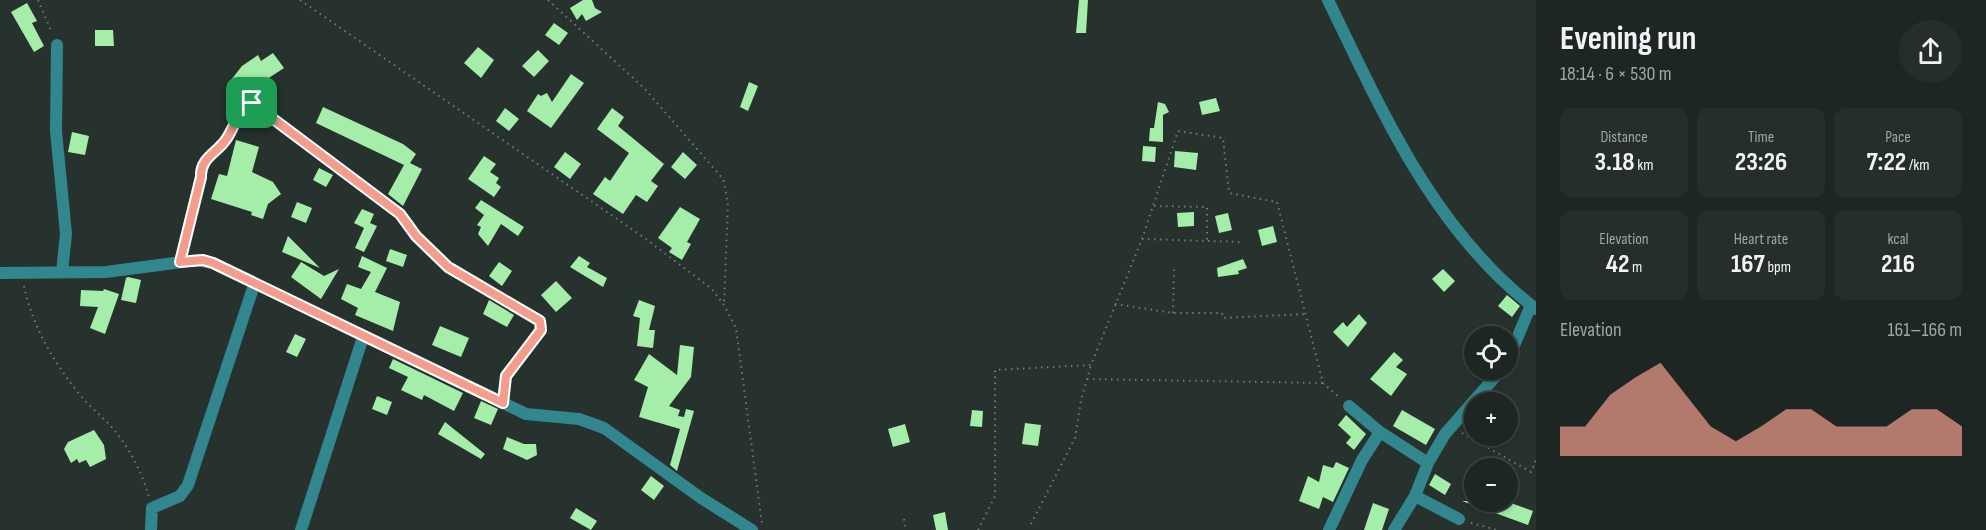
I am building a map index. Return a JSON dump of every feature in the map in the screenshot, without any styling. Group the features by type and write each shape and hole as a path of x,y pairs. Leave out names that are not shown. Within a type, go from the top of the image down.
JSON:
{"street":[{"path":"1328,0 1379,105 1443,215 1487,266 1533,307 1518,339"},
{"path":"1336,0 1336,16"},
{"path":"57,45 56,131 66,234 62,272"},
{"path":"180,262 201,177 200,168 214,150 226,141 242,109 252,103 400,214 416,236 448,267 540,321 541,330 504,381 503,403"},
{"path":"0,273 106,272 203,260 213,263 254,285 526,414 579,419 604,428 701,498 752,530"},
{"path":"151,530 152,508 180,496 188,485 254,285"},
{"path":"301,530 363,337"},
{"path":"1394,530 1415,496 1428,463 1451,427 1492,380"},
{"path":"1349,406 1380,432 1428,463"},
{"path":"1329,530 1362,460 1380,432"},
{"path":"1415,496 1459,519"}],"path":[{"path":"38,0 57,45"},
{"path":"300,0 646,238 712,289 724,305 736,328 763,530"},
{"path":"548,0 645,89 723,179 728,202 724,305"},
{"path":"1031,524 1075,438 1091,365 1114,304 1143,239 1178,131 1224,138 1229,192 1276,201 1323,383 1349,406"},
{"path":"1153,206 1207,207 1207,242"},
{"path":"1143,239 1241,242"},
{"path":"1173,313 1174,267"},
{"path":"21,274 29,311 47,351 82,397 117,433 145,482 152,508"},
{"path":"1114,304 1173,313 1222,313 1223,318 1306,314"},
{"path":"978,530 995,496 995,370 1091,365"},
{"path":"1087,379 1323,383"},
{"path":"1451,427 1531,472 1536,460"},
{"path":"904,519 906,530"},
{"path":"1459,519 1497,530"}],"building":[{"path":"583,0 592,0 595,8 602,12 586,21 582,14 577,20 570,8"},
{"path":"1079,0 1088,0 1086,33 1076,33"},
{"path":"27,3 37,21 32,23 44,46 34,52 11,12"},
{"path":"554,23 568,33 559,45 545,35"},
{"path":"95,30 113,30 114,46 95,46"},
{"path":"478,47 494,60 481,78 464,63"},
{"path":"538,50 549,61 534,77 522,66"},
{"path":"273,53 284,68 255,87 250,79 234,90 227,85 242,66 258,55 261,61"},
{"path":"571,74 584,83 551,128 527,111 538,94 541,96 547,93 552,102"},
{"path":"749,82 758,86 748,111 740,107"},
{"path":"1216,98 1220,111 1202,115 1199,102"},
{"path":"1158,102 1165,104 1169,112 1163,115 1163,142 1149,141 1150,128 1154,128"},
{"path":"323,107 403,144 416,154 410,163 422,169 403,206 388,194 404,165 316,123"},
{"path":"505,108 519,119 509,131 496,121"},
{"path":"612,108 624,117 618,126 664,164 651,181 658,186 647,202 636,195 623,214 593,194 605,177 610,181 629,153 597,129"},
{"path":"72,132 89,136 85,155 68,152"},
{"path":"236,140 259,147 252,172 273,182 281,194 268,204 263,219 251,215 252,212 211,199 219,174 227,176"},
{"path":"1143,146 1156,147 1155,162 1142,161"},
{"path":"1175,151 1198,153 1196,170 1174,167"},
{"path":"565,152 581,164 570,179 554,167"},
{"path":"683,152 697,165 685,179 671,167"},
{"path":"484,156 496,164 490,172 499,178 496,183 501,187 494,197 468,179"},
{"path":"319,168 333,175 326,187 313,180"},
{"path":"481,200 524,227 518,236 501,224 488,246 478,234 481,227 477,225 484,215 475,208"},
{"path":"297,202 312,208 306,223 291,217"},
{"path":"680,207 700,219 687,242 691,244 682,260 669,252 672,248 658,238"},
{"path":"362,209 374,214 370,223 377,226 364,252 355,248 364,228 354,223"},
{"path":"1194,212 1194,226 1178,227 1177,213"},
{"path":"1228,213 1232,230 1219,233 1215,216"},
{"path":"1273,226 1277,242 1262,246 1258,230"},
{"path":"288,236 320,268 282,252"},
{"path":"390,249 407,255 403,267 386,261"},
{"path":"362,256 387,268 375,292 400,302 393,331 355,315 358,308 341,299 347,284 361,289 371,272 358,267"},
{"path":"579,256 590,263 587,267 607,278 603,287 570,267"},
{"path":"1243,259 1247,268 1238,271 1239,274 1218,277 1217,268"},
{"path":"301,262 324,276 339,269 321,299 291,277"},
{"path":"499,262 512,271 502,286 489,276"},
{"path":"1443,269 1455,281 1444,292 1432,279"},
{"path":"128,277 141,280 136,303 121,300"},
{"path":"556,281 572,298 556,312 541,295"},
{"path":"104,289 119,294 105,334 90,328 98,307 80,306 81,290 103,291"},
{"path":"1507,295 1520,306 1512,317 1498,306"},
{"path":"489,300 514,315 507,327 483,314"},
{"path":"639,300 655,306 649,330 655,330 653,348 637,346 640,318 633,316"},
{"path":"1359,314 1367,323 1348,347 1333,332 1343,322 1347,327"},
{"path":"440,326 469,338 461,357 432,345"},
{"path":"295,334 306,339 297,357 286,352"},
{"path":"680,345 694,347 691,377 669,406 680,410 678,416 684,417 686,409 694,411 677,471 670,465 680,429 639,417 648,387 634,380 649,354 677,375"},
{"path":"1394,352 1403,360 1396,367 1407,374 1391,396 1370,379"},
{"path":"393,359 463,393 454,411 424,395 422,400 401,390 408,377 389,368"},
{"path":"377,396 392,402 387,415 372,409"},
{"path":"481,401 498,409 491,425 474,418"},
{"path":"972,410 983,411 982,427 970,426"},
{"path":"1402,410 1435,429 1426,445 1393,426"},
{"path":"1346,415 1366,434 1354,450 1346,443 1351,437 1338,425"},
{"path":"445,422 485,454 481,459 438,434"},
{"path":"1025,423 1041,425 1038,446 1022,444"},
{"path":"905,424 910,442 893,447 888,429"},
{"path":"94,430 104,445 106,459 90,467 86,460 79,463 77,459 71,463 64,449 68,442"},
{"path":"507,437 524,444 536,444 537,455 527,460 503,449"},
{"path":"1336,462 1349,468 1333,502 1323,497 1319,509 1299,501 1308,476 1319,482 1323,465 1333,468"},
{"path":"1435,474 1451,484 1445,495 1429,485"},
{"path":"651,476 664,486 654,500 641,490"},
{"path":"1373,503 1389,509 1382,530 1364,530"},
{"path":"1518,506 1533,511 1528,525 1492,512 1518,512"},
{"path":"576,508 597,521 591,530 570,518"},
{"path":"945,512 948,530 936,530 933,515"}],"route":[{"path":"252,103 362,183 400,214 416,236 448,267 540,321 541,330 506,376 503,403 254,285 213,263 203,260 180,262 201,177 200,168 214,150 226,141 242,109 252,103"}]}
